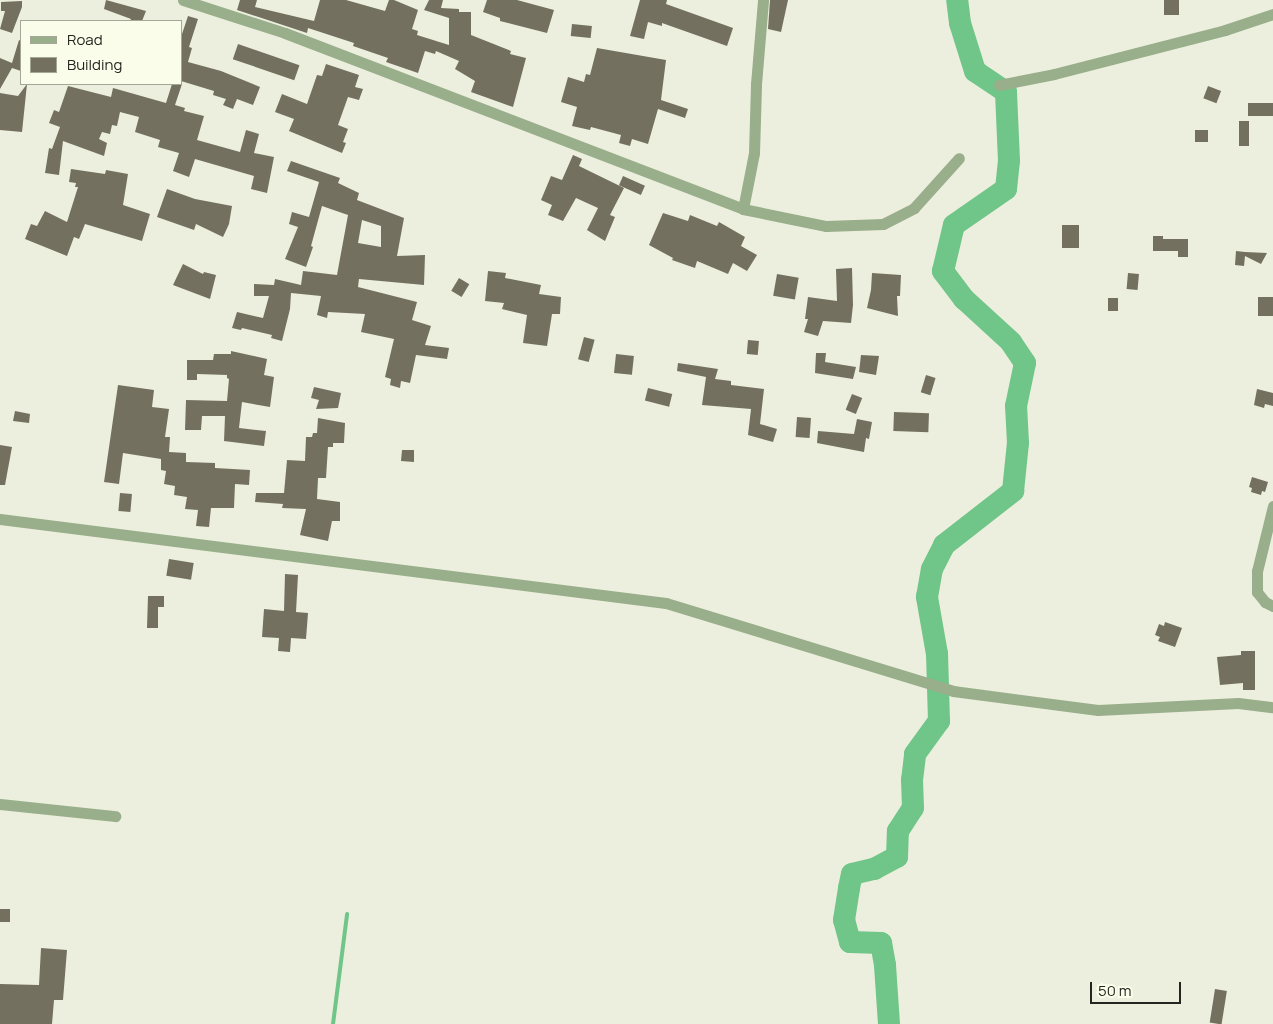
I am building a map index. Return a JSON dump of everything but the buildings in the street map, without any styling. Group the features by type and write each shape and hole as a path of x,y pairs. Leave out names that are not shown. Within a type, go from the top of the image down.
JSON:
{"street":[{"path":"183,0 284,33 743,208 826,226 883,224 914,208 959,158"},
{"path":"743,208 754,153 756,84 763,0"},
{"path":"999,85 1062,72 1198,38 1273,14"},
{"path":"1273,506 1256,571 1257,592 1265,602 1273,606"},
{"path":"0,519 666,603 953,691 1098,710 1238,704 1273,707"},
{"path":"0,804 115,816"}],"waterway":[{"path":"889,1024 885,965 881,943 850,942 844,920 849,888 852,874 874,869 897,857 898,831 913,808 912,780 915,754 939,721 937,654 927,597 932,569 944,545 1013,491 1018,443 1016,406 1025,363 1011,342 964,299 943,271 954,225 1006,189 1009,161 1006,92 975,71 960,23 957,0"},
{"path":"333,1024 347,914"}]}
